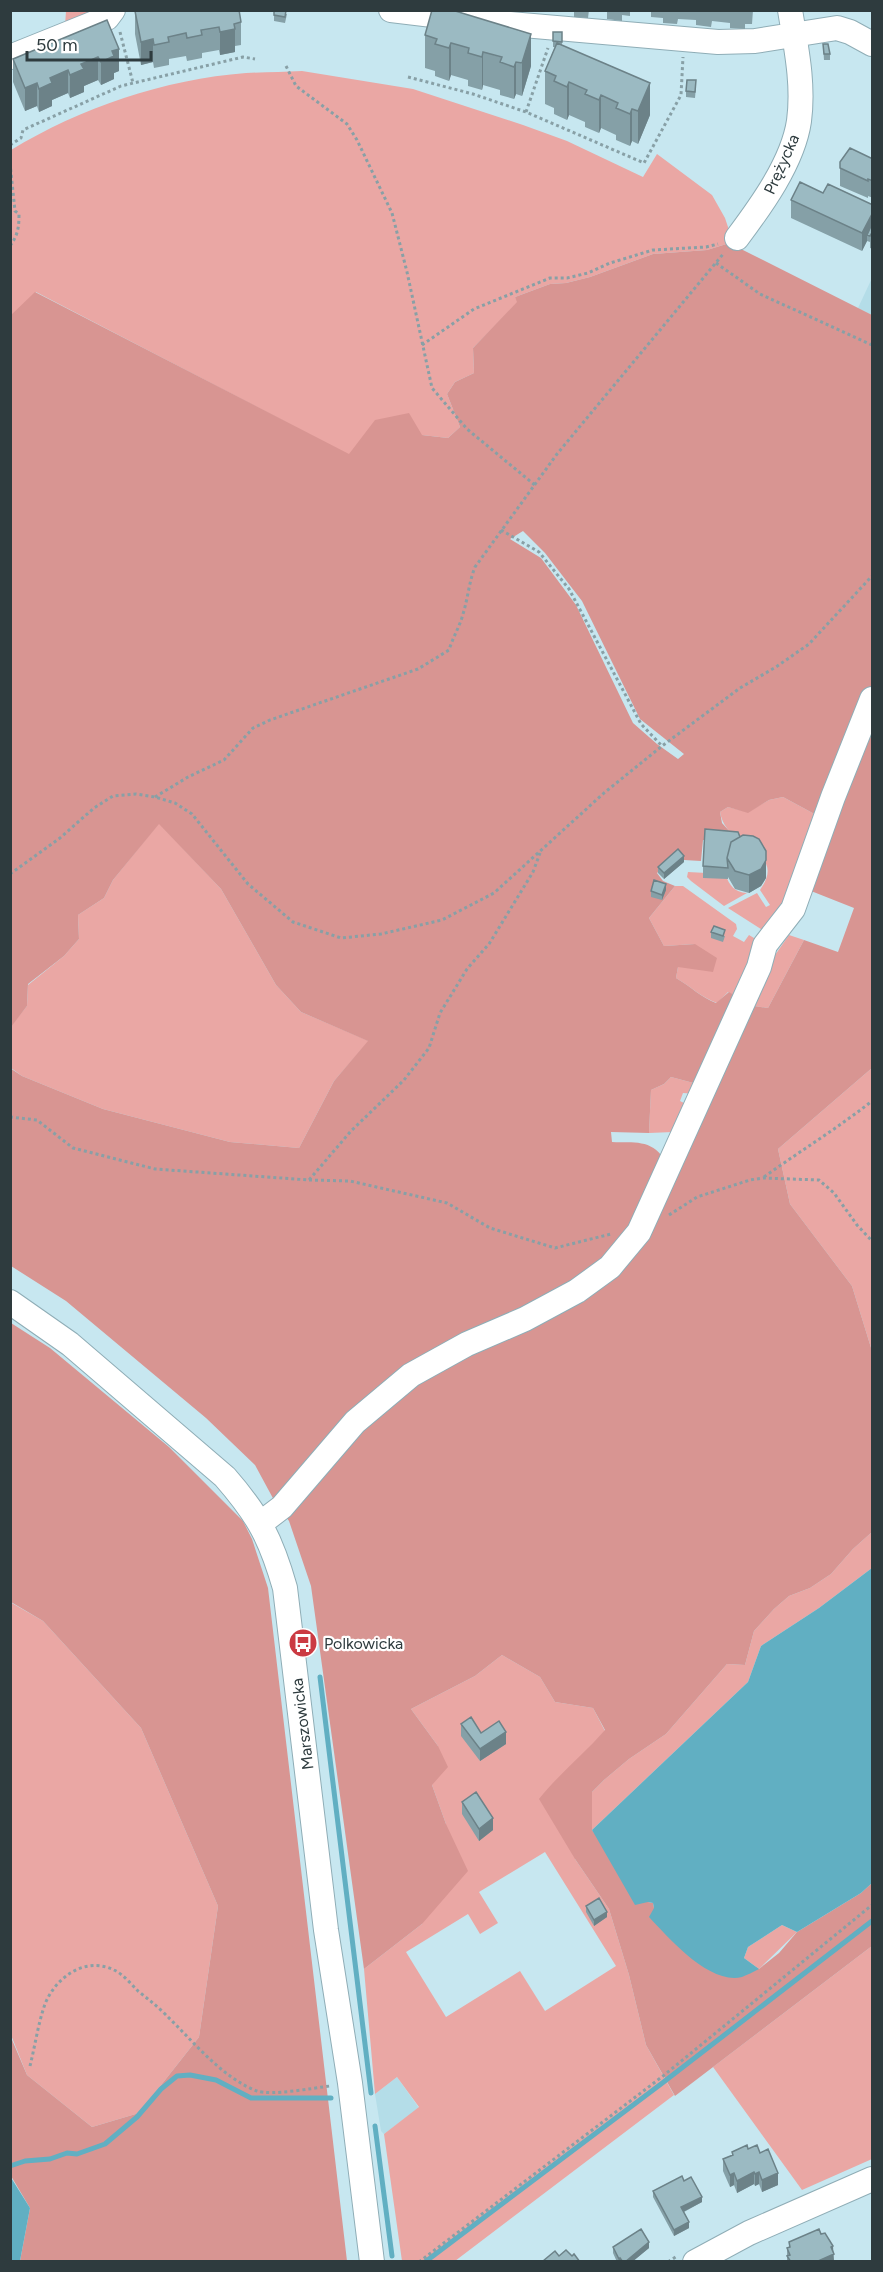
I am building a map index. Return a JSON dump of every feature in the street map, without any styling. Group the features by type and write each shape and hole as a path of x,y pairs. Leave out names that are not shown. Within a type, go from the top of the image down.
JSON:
{"street":[{"path":"392,10 552,28 727,42 837,28 873,44"},
{"name":"Prężycka","path":"737,238 765,200 786,159 799,122 801,82 790,10"},
{"path":"10,57 107,18 117,21"},
{"path":"261,1523 282,1507 355,1422 411,1375 466,1344 525,1319 577,1291 610,1267 639,1232 759,966 765,945 793,909 833,797 873,699"},
{"name":"Marszowicka","path":"10,1302 70,1344 204,1457 247,1502 261,1523 276,1556 285,1588 326,1930 350,2083 372,2262"},
{"path":"695,2262 749,2233 873,2179"}],"path":[{"path":"117,21 133,83"},
{"path":"525,112 547,50 552,28"},
{"path":"408,76 473,94 525,112 644,163 681,95 684,39"},
{"path":"10,145 21,138 23,130 50,116 133,83 243,57 255,59"},
{"path":"286,66 296,86 347,124 392,213 432,388 467,429 536,486"},
{"path":"10,163 15,212 19,214 17,237 10,246"},
{"path":"155,796 224,760 253,729 270,720 418,669 449,650 454,632 463,616 473,573 501,530 536,486 557,454 737,238"},
{"path":"422,345 474,309 550,278 567,278 588,273 610,263 653,250 706,247 737,238"},
{"path":"716,262 760,294 873,345"},
{"path":"501,530 539,552 569,589 641,724 662,746"},
{"path":"10,873 60,838 94,808 112,796 136,794 155,796 175,803 192,814 248,884 266,902 293,922 341,938 381,934 442,920 494,893 604,793 662,746 740,688 809,644 873,576"},
{"path":"309,1180 351,1131 404,1080 429,1048 440,1013 467,969 489,944 533,872 541,852"},
{"path":"763,1178 798,1152 844,1124 873,1101"},
{"path":"10,1117 37,1120 73,1148 155,1169 350,1181 447,1203 490,1228 555,1248 626,1230 639,1232 697,1197 750,1180 763,1178 819,1180 834,1193 857,1225 873,1241"},
{"path":"419,2262 663,2076 873,1905"},
{"path":"30,2066 45,2005 55,1986 72,1972 85,1966 95,1965 115,1970 165,2013 212,2061 239,2081 259,2091 298,2090 350,2083"}],"shaded area":[{"path":"66,11 96,11 65,26"},
{"path":"302,71 413,89 567,141 643,177 657,154 712,195 725,218 733,242 707,250 653,254 590,277 550,284 515,297 518,302 473,348 474,373 455,382 447,394 460,427 448,438 422,435 349,455 36,292 11,317 11,150 65,121 154,89 215,76"},
{"path":"733,242 737,247 872,315 872,1068 778,1149 790,1204 852,1286 872,1351 872,1532 831,1574 810,1588 789,1596 774,1609 754,1631 745,1665 727,1664 666,1734 629,1759 592,1792 592,1830 648,1902 653,1903 654,1908 759,1969 779,1953 797,1932 861,1893 872,1883 872,1946 675,2096 646,2045 629,1975 609,1909 575,1859 539,1799 605,1730 593,1708 555,1702 540,1677 502,1655 475,1676 411,1709 438,1746 448,1767 432,1785 446,1824 468,1871 422,1924 364,1969 311,1586 289,1521 275,1502 255,1465 206,1418 66,1301 11,1266 10,1068 22,1076 103,1109 230,1142 299,1148 334,1081 368,1041 301,1012 276,985 221,889 159,824 113,880 104,898 78,915 79,939 64,956 28,984 27,1006 11,1027 10,316 35,292 349,454 375,420 409,413 422,435 448,438 460,427 447,394 455,382 474,373 473,348 517,302 515,297 550,284 590,277 653,254 707,250","holes":["523,531 545,553 582,601 640,719 684,754 678,759 633,723 576,605 541,558 510,539","783,797 820,817 806,889 854,908 838,952 804,940 768,1008 748,1005 664,1159 648,1145 612,1142 611,1132 649,1133 651,1090 664,1084 671,1077 701,1085 739,998 729,992 716,1003 676,978 678,967 713,972 717,958 695,944 664,946 649,918 675,886 663,881 657,873 678,853 684,860 701,861 703,840 739,842 722,823 720,812 728,807 748,813 769,800"]},
{"path":"872,278 872,315 858,308"},
{"path":"783,797 820,817 789,906 767,933 728,908 757,893 766,907 770,905 760,890 767,877 767,866 762,858 733,835 725,825 720,812 728,807 748,812 769,800"},
{"path":"159,823 221,889 276,985 301,1012 369,1041 334,1081 299,1148 230,1142 103,1109 22,1076 11,1068 10,1027 27,1006 28,985 64,956 79,939 78,915 104,898 113,880"},
{"path":"688,872 725,874 733,888 747,893 724,906 691,881 687,877"},
{"path":"675,886 683,886 736,924 737,929 733,936 744,942 749,935 754,938 756,946 739,998 728,992 717,1003 676,978 678,967 695,944 664,946 649,918"},
{"path":"789,935 804,940 768,1008 748,1005 759,978"},
{"path":"872,1068 872,1351 852,1286 790,1204 778,1149"},
{"path":"671,1077 701,1085 697,1094 683,1093 680,1101 686,1104 673,1132 649,1133 651,1090 664,1084"},
{"path":"11,1323 50,1348 169,1447 243,1521 252,1539 268,1588 347,2261 20,2261 30,2208 11,2176 10,2035 27,2075 92,2127 139,2113 199,2037 218,1906 141,1728 43,1621 11,1602"},
{"path":"872,1532 872,1568 819,1608 761,1646 748,1682 592,1830 592,1792 629,1759 666,1734 727,1664 745,1665 754,1631 774,1609 789,1596 810,1588 831,1574"},
{"path":"10,1602 43,1621 141,1728 218,1906 199,2037 139,2113 92,2127 27,2075 11,2035"},
{"path":"502,1655 540,1677 555,1702 593,1708 605,1731 581,1757 575,1859 609,1909 629,1975 646,2045 674,2095 455,2261 402,2261 384,2134 419,2107 397,2077 375,2094 364,1969 422,1924 446,1824 432,1785 438,1746 411,1709 475,1676","holes":["545,1852 616,1966 545,2011 520,1971 446,2017 406,1952 468,1914 480,1934 498,1923 479,1892"]},
{"path":"782,1925 797,1932 759,1969 744,1958 748,1947"},
{"path":"872,1946 872,2159 802,2190 713,2067"},
{"path":"397,2077 419,2108 384,2134 381,2131 375,2094"}],"water":[{"path":"872,1568 872,1883 861,1893 797,1932 782,1925 748,1947 744,1958 759,1969 742,1977 729,1978 716,1974 691,1958 649,1917 654,1908 653,1903 635,1905 592,1830 748,1682 761,1646 819,1608"},
{"path":"10,2176 30,2208 20,2261 11,2261"}],"building":[{"path":"239,10 241,22 234,24 235,29 220,32 219,27 201,30 202,35 187,38 186,33 168,37 169,42 154,45 153,39 141,42 135,11"},
{"path":"274,10 286,10 285,17 274,15"},
{"path":"432,10 452,10 531,34 522,63 516,62 514,67 500,62 502,57 483,52 482,57 468,53 469,48 451,43 449,48 435,44 437,39 425,35"},
{"path":"107,20 119,49 112,51 114,56 101,62 98,57 81,64 84,69 70,75 68,70 50,78 52,83 39,89 37,83 25,88 13,59"},
{"path":"553,32 562,32 562,42 553,41"},
{"path":"557,43 650,83 638,111 632,109 630,114 616,108 618,103 601,95 599,100 585,94 587,90 569,82 567,87 554,81 556,76 545,71"},
{"path":"823,44 828,44 830,54 824,54"},
{"path":"687,80 696,80 695,92 686,91"},
{"path":"850,148 873,159 873,181 868,179 868,181 840,168 840,162"},
{"path":"800,182 823,193 828,184 873,205 873,212 862,233 791,200"},
{"path":"872,224 873,231 870,236 867,235"},
{"path":"705,829 738,832 740,837 731,842 727,858 728,868 703,866"},
{"path":"743,835 759,839 766,851 766,860 761,869 749,875 735,871 727,858 731,842"},
{"path":"678,849 684,856 664,873 658,867"},
{"path":"654,880 666,884 662,895 651,891"},
{"path":"714,926 725,930 723,936 711,932"},
{"path":"471,1717 481,1733 499,1721 506,1732 480,1749 461,1724"},
{"path":"476,1792 493,1818 479,1829 462,1802"},
{"path":"599,1898 607,1912 594,1920 586,1906"},
{"path":"747,2145 748,2149 757,2145 760,2153 768,2149 778,2173 762,2180 759,2172 755,2174 754,2172 737,2181 734,2173 730,2175 723,2159"},
{"path":"682,2176 684,2181 691,2177 702,2197 681,2207 689,2222 674,2230 653,2191"},
{"path":"641,2229 649,2242 623,2262 613,2247"},
{"path":"819,2229 821,2234 825,2233 833,2246 831,2247 834,2254 816,2262 791,2262 787,2256 790,2255 787,2248 790,2247 789,2242"},
{"path":"566,2250 572,2256 574,2254 580,2262 543,2261 555,2251 559,2256"}],"waterway":[{"path":"320,1677 371,2093"},
{"path":"425,2262 872,1921"},
{"path":"10,2166 25,2161 50,2159 67,2153 77,2154 105,2144 137,2117 161,2089 177,2076 190,2075 216,2080 251,2098 331,2098"},
{"path":"375,2126 392,2256"}],"place":[{"name":"Polkowicka","path":"303,1643"}]}
